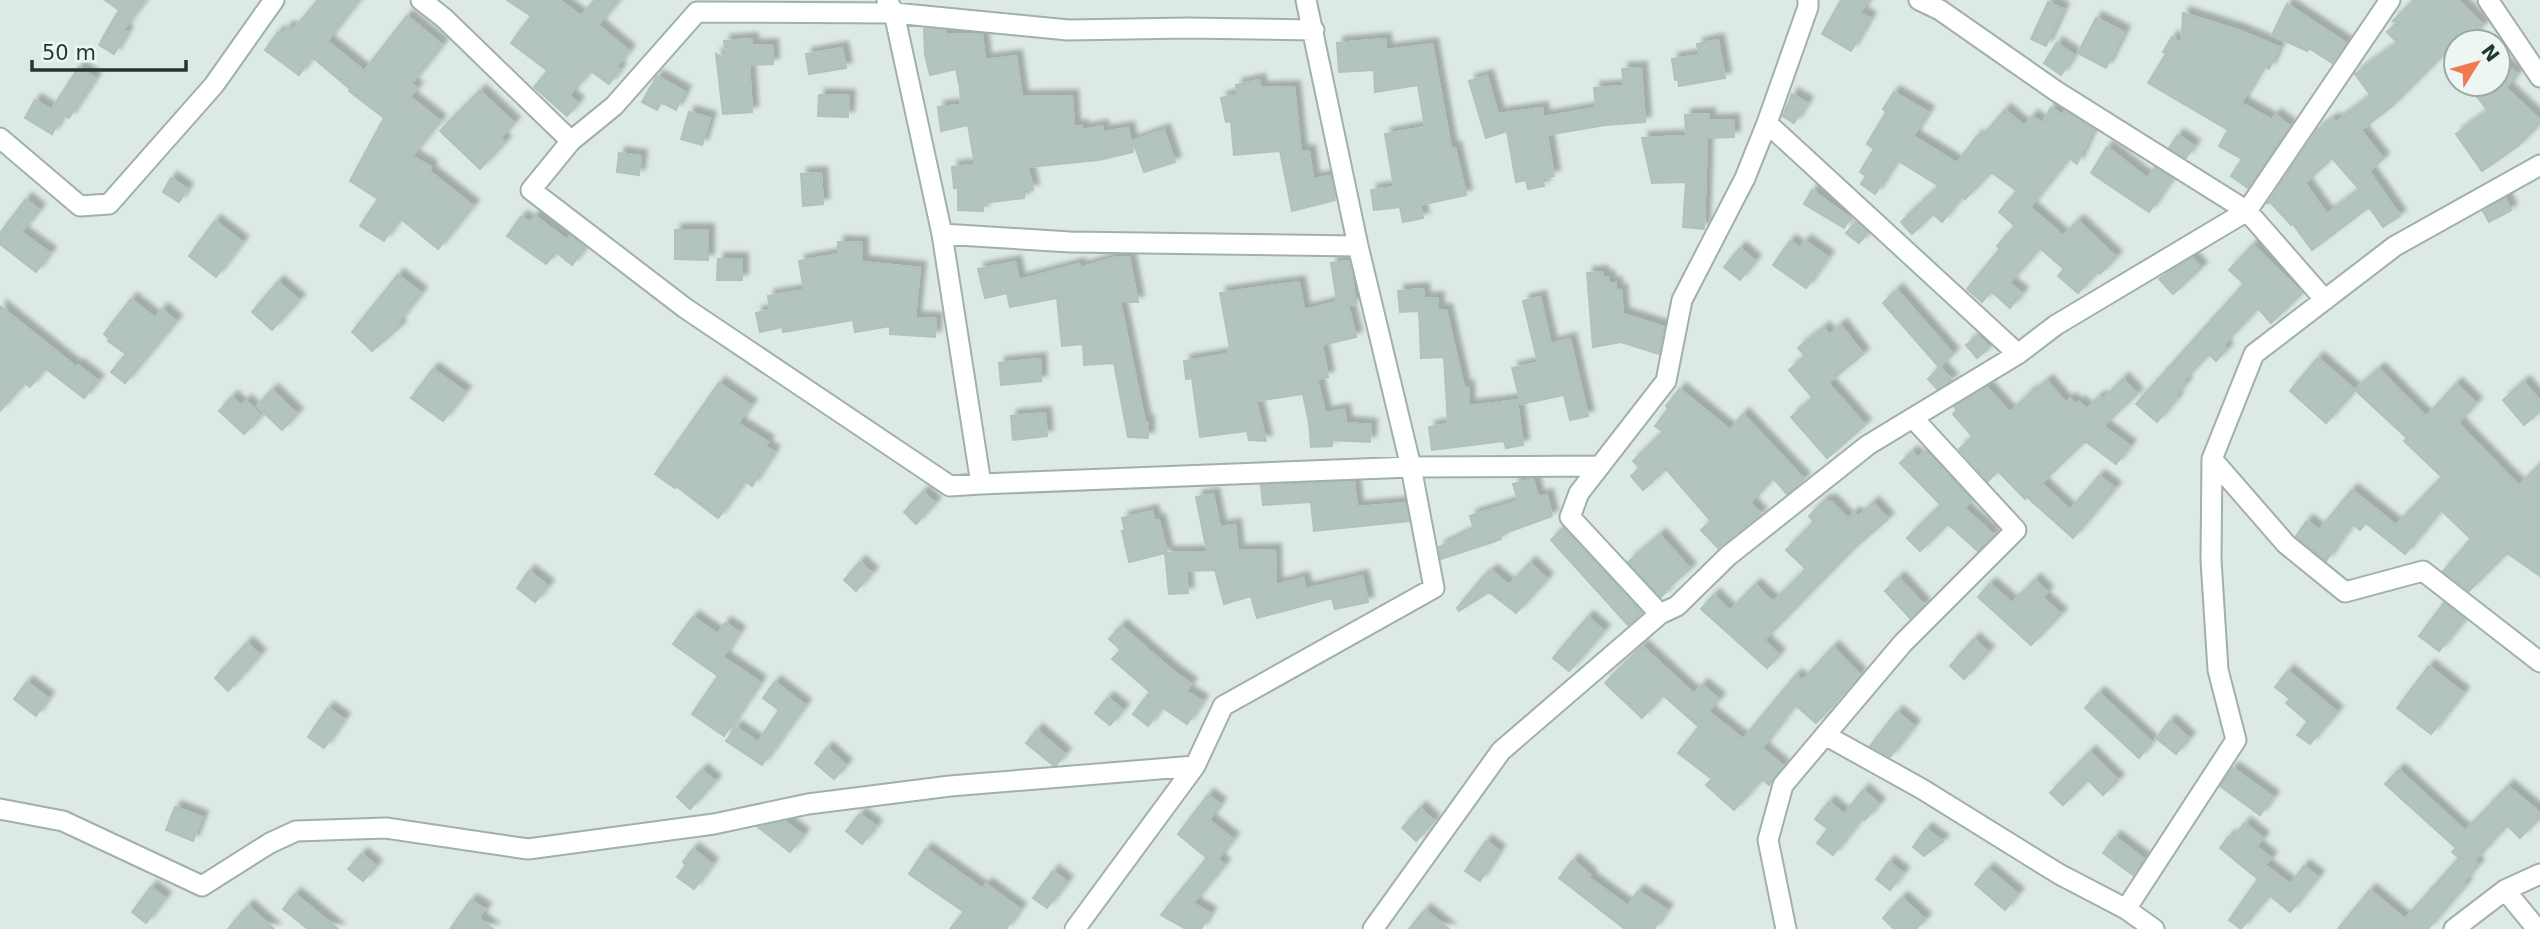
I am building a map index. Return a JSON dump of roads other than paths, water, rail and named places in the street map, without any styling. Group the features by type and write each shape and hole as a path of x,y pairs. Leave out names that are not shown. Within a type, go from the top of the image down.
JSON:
{"street":[{"path":"0,138 80,206 110,204 214,85 274,0"},
{"path":"421,0 444,18 571,141"},
{"path":"1075,929 1195,766 1223,706 1434,588 1411,467 1358,246 1306,0"},
{"path":"1660,614 1570,517 1579,493 1666,381 1682,300 1745,178 1767,123 1808,7 1808,0"},
{"path":"1919,0 1940,10 2056,91 2247,211 2325,300"},
{"path":"1373,929 1502,751 1660,614 1677,606 1728,556 1868,445 2018,354 2056,326 2247,211 2390,0"},
{"path":"2488,0 2540,77"},
{"path":"891,6 942,233 981,484"},
{"path":"1314,30 1068,30 891,6 697,12 614,106 571,141 531,190 685,308 950,486 1411,467 1599,466"},
{"path":"1767,123 2018,354"},
{"path":"2126,909 2235,740 2218,670 2211,560 2212,459 2254,354 2395,246 2540,165"},
{"path":"942,233 1070,242 1358,246"},
{"path":"1786,929 1768,839 1783,785 1903,643 2016,530 1913,418"},
{"path":"2212,459 2286,544 2345,592 2423,570 2540,662"},
{"path":"1825,735 1922,789 2059,874 2126,909 2154,929"},
{"path":"0,809 63,821 202,886 270,843 296,831 386,828 528,849 714,824 808,804 937,788 1195,766"},
{"path":"2454,929 2505,890 2540,874"},
{"path":"2505,890 2537,929"}]}
